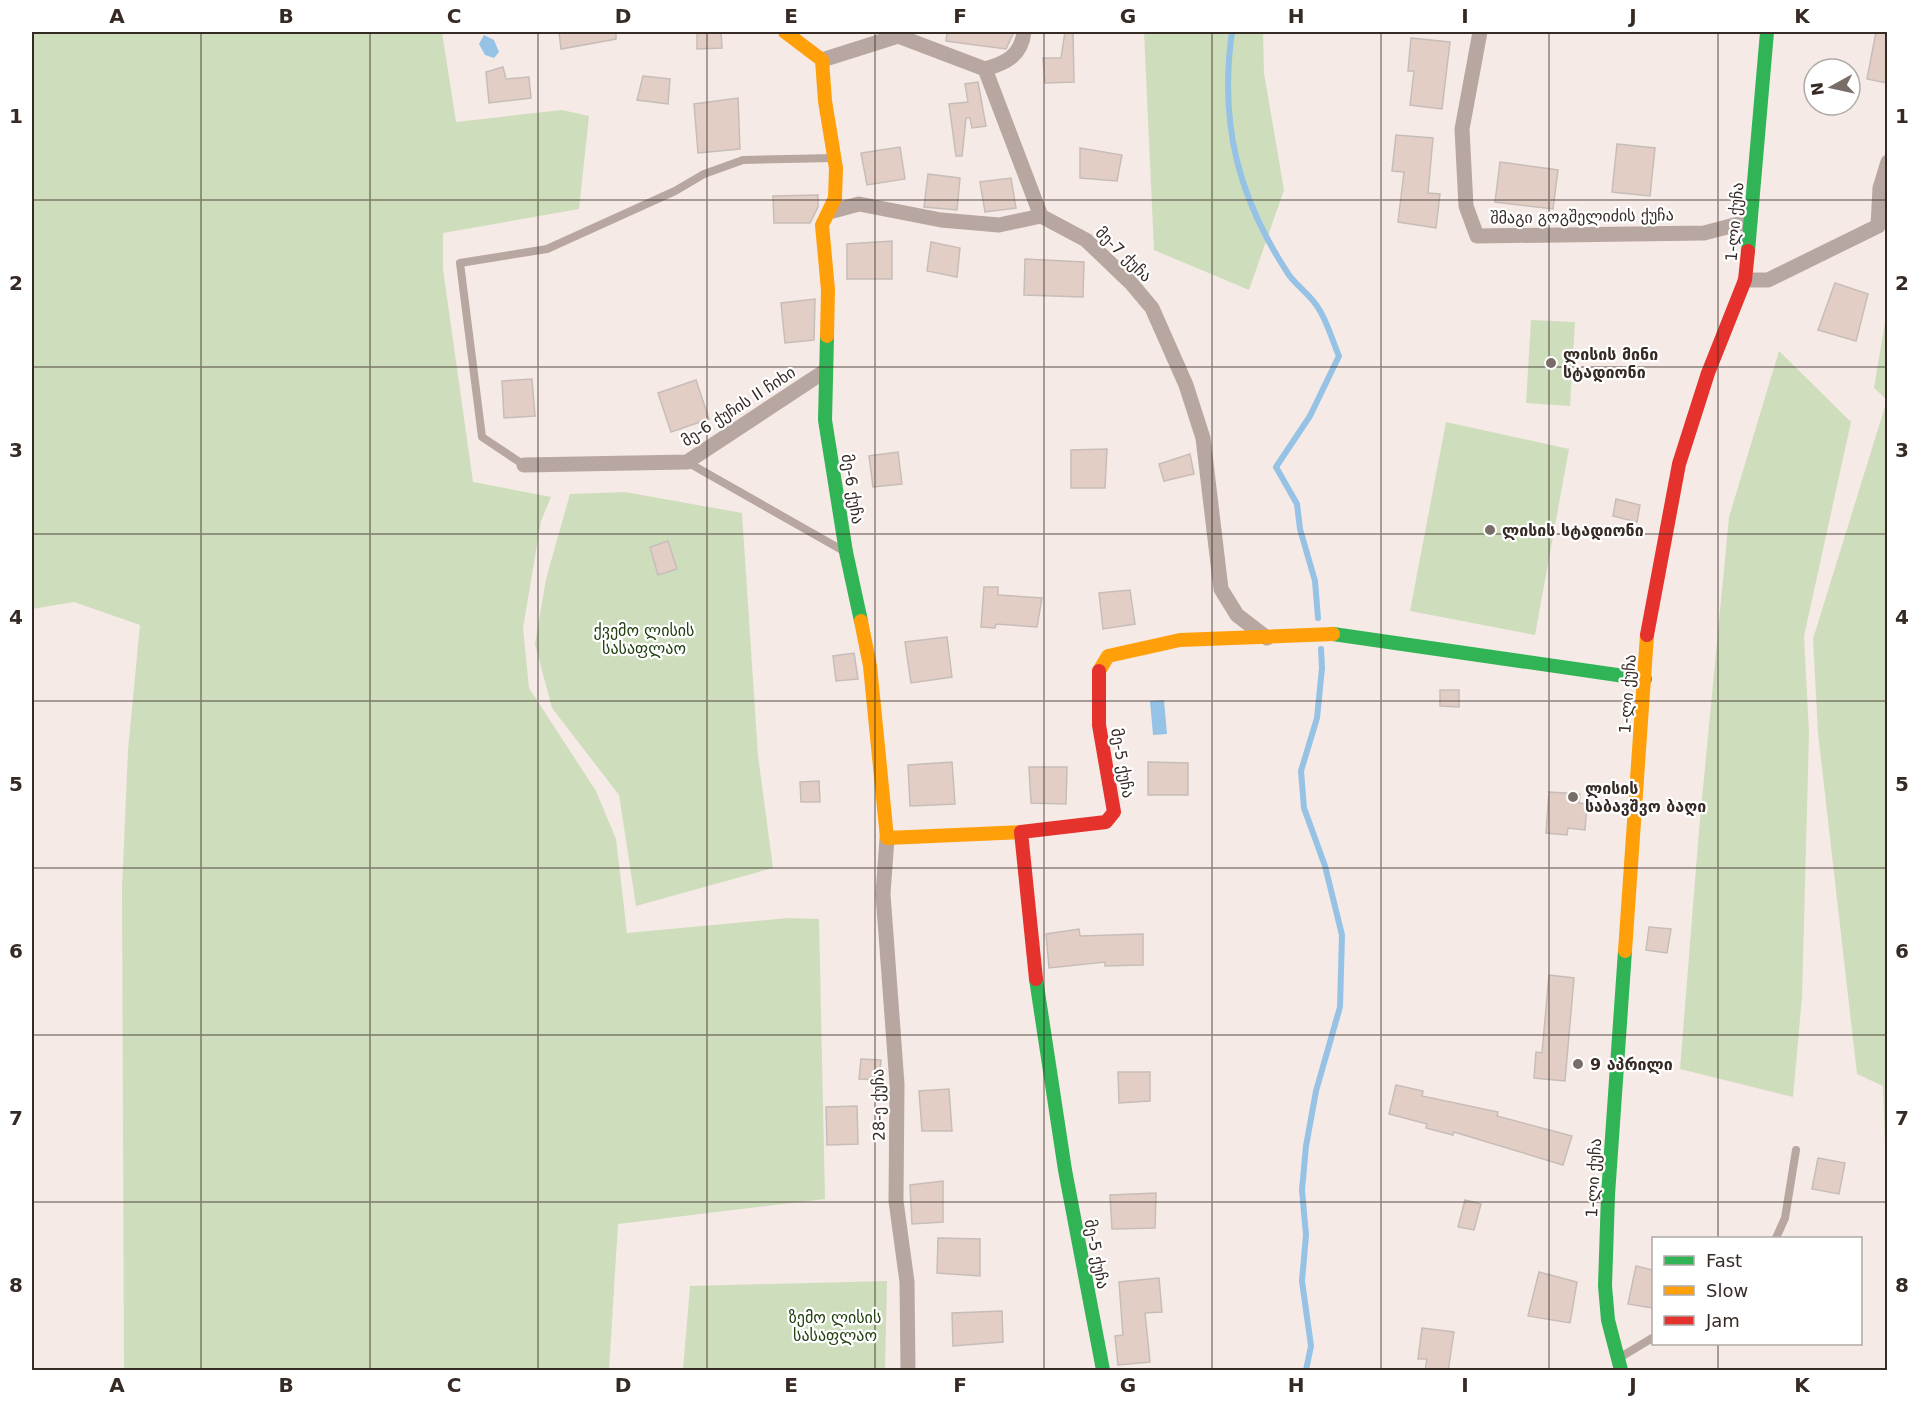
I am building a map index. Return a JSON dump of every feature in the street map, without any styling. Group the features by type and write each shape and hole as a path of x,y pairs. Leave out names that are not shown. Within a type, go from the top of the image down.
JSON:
{"street":[{"path":"785,32 822,60 901,34 985,69 1007,63 1018,51 1023,32"},
{"name":"შმაგი გოგშელიძის ქუჩა","path":"1480,32 1462,129 1466,206 1477,236 1704,233 1750,222"},
{"name":"1-ლი ქუჩა","path":"1620,1365 1608,1320 1605,1286 1608,1195 1648,620 1679,464 1708,373 1745,280 1767,32"},
{"name":"მე-6 ქუჩა","path":"822,60 826,105 837,158 833,211 822,225 828,290 825,420 846,552 870,666 887,838"},
{"path":"833,211 859,204 941,220 999,225 1041,216 985,69"},
{"path":"1745,280 1768,280 1878,226 1880,188 1887,162"},
{"name":"მე-7 ქუჩა","path":"1041,216 1086,240 1131,283 1152,308 1186,385 1203,438 1221,589 1237,615 1268,638"},
{"name":"მე-6 ქუჩის II ჩიხი","path":"524,465 687,462 825,371"},
{"name":"მე-5 ქუჩა","path":"1102,1371 1074,1220 1038,988 1025,895 1021,832 1106,822 1114,812 1099,725 1098,674 1108,656 1180,640 1268,638 1324,633 1645,679"},
{"path":"887,838 1021,832"},
{"name":"28-ე ქუჩა","path":"887,838 883,894 897,1084 896,1201 908,1282 908,1371"}],"lane":[{"path":"524,465 482,437 460,263 547,249 675,191 704,174 743,160 837,158"},
{"path":"687,462 846,552"},
{"path":"1777,1237 1785,1218 1796,1150"},
{"path":"1620,1365 1652,1338"}],"green space":[{"path":"32,32 442,32 456,122 562,110 589,116 579,209 443,233 443,269 473,482 551,497 541,521 523,628 529,688 596,791 616,839 627,933 788,918 819,919 825,1199 618,1224 609,1370 124,1370 122,889 128,750 140,625 74,602 32,609"},
{"path":"1144,32 1263,32 1264,73 1284,190 1249,290 1154,250"},
{"path":"1887,310 1887,400 1874,388"},
{"name":"ლისის მინი სტადიონი","path":"1531,320 1575,322 1570,406 1526,403"},
{"path":"1779,351 1851,422 1804,636 1809,733 1802,997 1793,1097 1680,1069 1699,830 1729,517"},
{"path":"1887,400 1887,1206 1883,1086 1857,1074 1818,733 1813,639"},
{"name":"ლისის სტადიონი","path":"1446,422 1569,449 1535,635 1410,611"},
{"name":"ქვემო ლისის სასაფლაო","path":"625,492 742,513 758,756 773,868 636,906 619,795 552,708 535,644 546,579 570,494"},
{"name":"ზემო ლისის სასაფლაო","path":"887,1281 885,1370 683,1370 690,1286"}],"water":[{"path":"484,35 494,40 499,52 494,58 485,55 479,44"},
{"path":"1164,700 1167,734 1153,735 1150,701"}],"building":[{"path":"559,32 616,32 616,39 561,49"},
{"path":"697,32 721,32 722,48 697,49"},
{"path":"947,32 1014,32 1006,49 946,41"},
{"path":"1065,32 1073,32 1074,82 1045,83 1043,58 1061,58"},
{"path":"1876,32 1887,32 1887,83 1867,79"},
{"path":"1411,38 1450,42 1442,109 1410,105 1414,71 1408,71"},
{"path":"503,67 506,79 529,77 531,98 489,103 486,72"},
{"path":"643,76 670,79 668,104 637,100"},
{"path":"978,82 986,126 972,128 970,118 966,118 962,156 956,156 949,104 968,102 965,84"},
{"path":"738,98 740,149 698,153 694,104"},
{"path":"1396,135 1433,138 1428,193 1440,194 1436,228 1398,222 1404,172 1392,171"},
{"path":"1617,144 1655,148 1650,196 1612,192"},
{"path":"900,147 905,179 867,185 861,153"},
{"path":"1080,148 1122,155 1117,181 1080,178"},
{"path":"1500,162 1558,170 1553,209 1495,202"},
{"path":"928,174 960,178 957,210 924,207"},
{"path":"1011,178 1016,208 985,212 980,182"},
{"path":"818,195 818,207 810,223 774,223 773,196"},
{"path":"892,241 892,279 847,279 847,244"},
{"path":"931,242 960,248 957,277 927,271"},
{"path":"1025,259 1084,262 1083,297 1024,295"},
{"path":"1835,283 1868,294 1856,341 1818,330"},
{"path":"815,299 814,340 785,343 781,303"},
{"path":"532,379 535,416 504,418 502,381"},
{"path":"696,380 709,419 671,432 658,393"},
{"path":"1107,449 1105,488 1071,488 1071,450"},
{"path":"898,452 902,484 873,487 869,456"},
{"path":"1190,454 1194,474 1164,481 1159,464"},
{"path":"1616,499 1640,505 1637,522 1613,516"},
{"path":"668,541 677,569 658,575 650,547"},
{"path":"984,587 998,587 998,595 1042,598 1037,627 996,624 995,628 981,627"},
{"path":"1130,590 1135,624 1103,629 1099,593"},
{"path":"947,637 952,677 911,683 905,642"},
{"path":"854,653 858,679 836,681 833,656"},
{"path":"1440,690 1459,690 1459,707 1440,706"},
{"path":"952,762 955,804 910,806 908,765"},
{"path":"1148,762 1188,763 1188,795 1148,795"},
{"path":"1029,767 1067,767 1066,804 1031,803"},
{"path":"819,781 820,802 801,802 800,782"},
{"path":"1549,792 1580,794 1579,803 1587,804 1585,830 1568,828 1567,835 1546,833"},
{"path":"1649,927 1671,929 1667,953 1646,950"},
{"path":"1079,929 1080,936 1143,934 1143,965 1105,966 1105,962 1049,968 1046,934"},
{"path":"1549,975 1574,978 1565,1081 1534,1078 1536,1052 1542,1053"},
{"path":"861,1059 881,1060 879,1080 859,1079"},
{"path":"1118,1072 1150,1072 1150,1101 1119,1103"},
{"path":"1396,1085 1423,1091 1422,1096 1498,1112 1497,1116 1572,1136 1563,1165 1454,1132 1453,1135 1426,1128 1427,1124 1389,1114"},
{"path":"949,1089 952,1131 922,1131 919,1091"},
{"path":"857,1106 858,1144 827,1145 826,1107"},
{"path":"1818,1158 1845,1163 1839,1194 1812,1189"},
{"path":"943,1181 943,1222 912,1224 910,1185"},
{"path":"1156,1193 1155,1228 1112,1229 1110,1195"},
{"path":"1465,1200 1481,1204 1474,1230 1458,1227"},
{"path":"938,1238 980,1239 980,1276 937,1273"},
{"path":"1636,1266 1652,1270 1652,1308 1628,1304"},
{"path":"1539,1272 1577,1282 1570,1323 1528,1316"},
{"path":"1159,1278 1162,1312 1145,1313 1150,1362 1118,1365 1115,1336 1123,1335 1119,1282"},
{"path":"1002,1311 1003,1342 953,1346 952,1313"},
{"path":"1422,1328 1454,1332 1448,1371 1425,1371 1427,1359 1418,1359"}],"waterway":[{"path":"1232,32 1228,98 1236,159 1245,188 1271,246 1289,275 1321,312 1339,356 1310,416 1276,467 1297,504 1300,529 1315,581 1318,618"},
{"path":"1306,1370 1311,1346 1302,1281 1306,1235 1302,1190 1306,1146 1316,1091 1340,1007 1342,935 1325,866 1304,808 1301,771 1317,718 1322,668 1321,649"}],"traffic: fast":[{"path":"1748,251 1767,32"},
{"path":"827,336 825,420 846,552 861,621"},
{"path":"1333,634 1645,679"},
{"path":"1621,1370 1608,1320 1605,1286 1608,1195 1625,951"},
{"path":"1036,979 1065,1170 1103,1370"}],"traffic: slow":[{"path":"785,32 822,60 825,101 836,168 835,198 822,225 828,290 827,336"},
{"path":"861,621 870,666 887,838 1021,832"},
{"path":"1099,671 1108,656 1180,640 1333,634"},
{"path":"1625,951 1647,635"}],"traffic: jam":[{"path":"1647,635 1679,464 1708,373 1745,280 1748,251"},
{"path":"1036,979 1021,832 1106,822 1114,812 1099,725 1099,671"}],"place":[{"name":"ლისის მინი სტადიონი","path":"1551,363"},
{"name":"ლისის სტადიონი","path":"1490,530"},
{"name":"ლისის საბავშვო ბაღი","path":"1573,797"},
{"name":"9 აპრილი","path":"1578,1064"}]}
